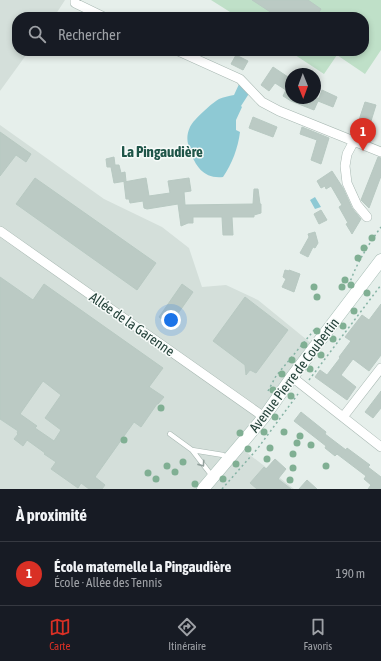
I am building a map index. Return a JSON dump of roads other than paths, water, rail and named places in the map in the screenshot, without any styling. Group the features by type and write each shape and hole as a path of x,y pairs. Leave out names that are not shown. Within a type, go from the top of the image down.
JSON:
{"street":[{"path":"75,0 75,4 93,12"},
{"path":"189,56 240,79 262,102 279,111 354,141 380,149"},
{"path":"354,141 347,154 345,166 347,183 357,206 367,217"},
{"name":"Allée de la Garenne","path":"0,231 264,417"},
{"name":"Avenue Pierre de Coubertin","path":"203,489 264,417 292,377 381,260"},
{"path":"343,417 381,368"},
{"path":"292,377 381,447"}],"lane":[{"path":"170,434 192,450 213,478"},
{"path":"192,450 224,455"}],"water":[{"path":"240,82 250,92 241,106 242,107 236,120 236,130 240,132 236,150 223,177 211,176 206,174 198,167 192,157 187,136 190,127 195,120 219,99 234,95"},
{"path":"315,197 321,207 315,209 310,200"}],"place":[{"name":"École maternelle La Pingaudière","path":"363,151"}],"district":[{"name":"La Pingaudière","path":"162,152"}]}
